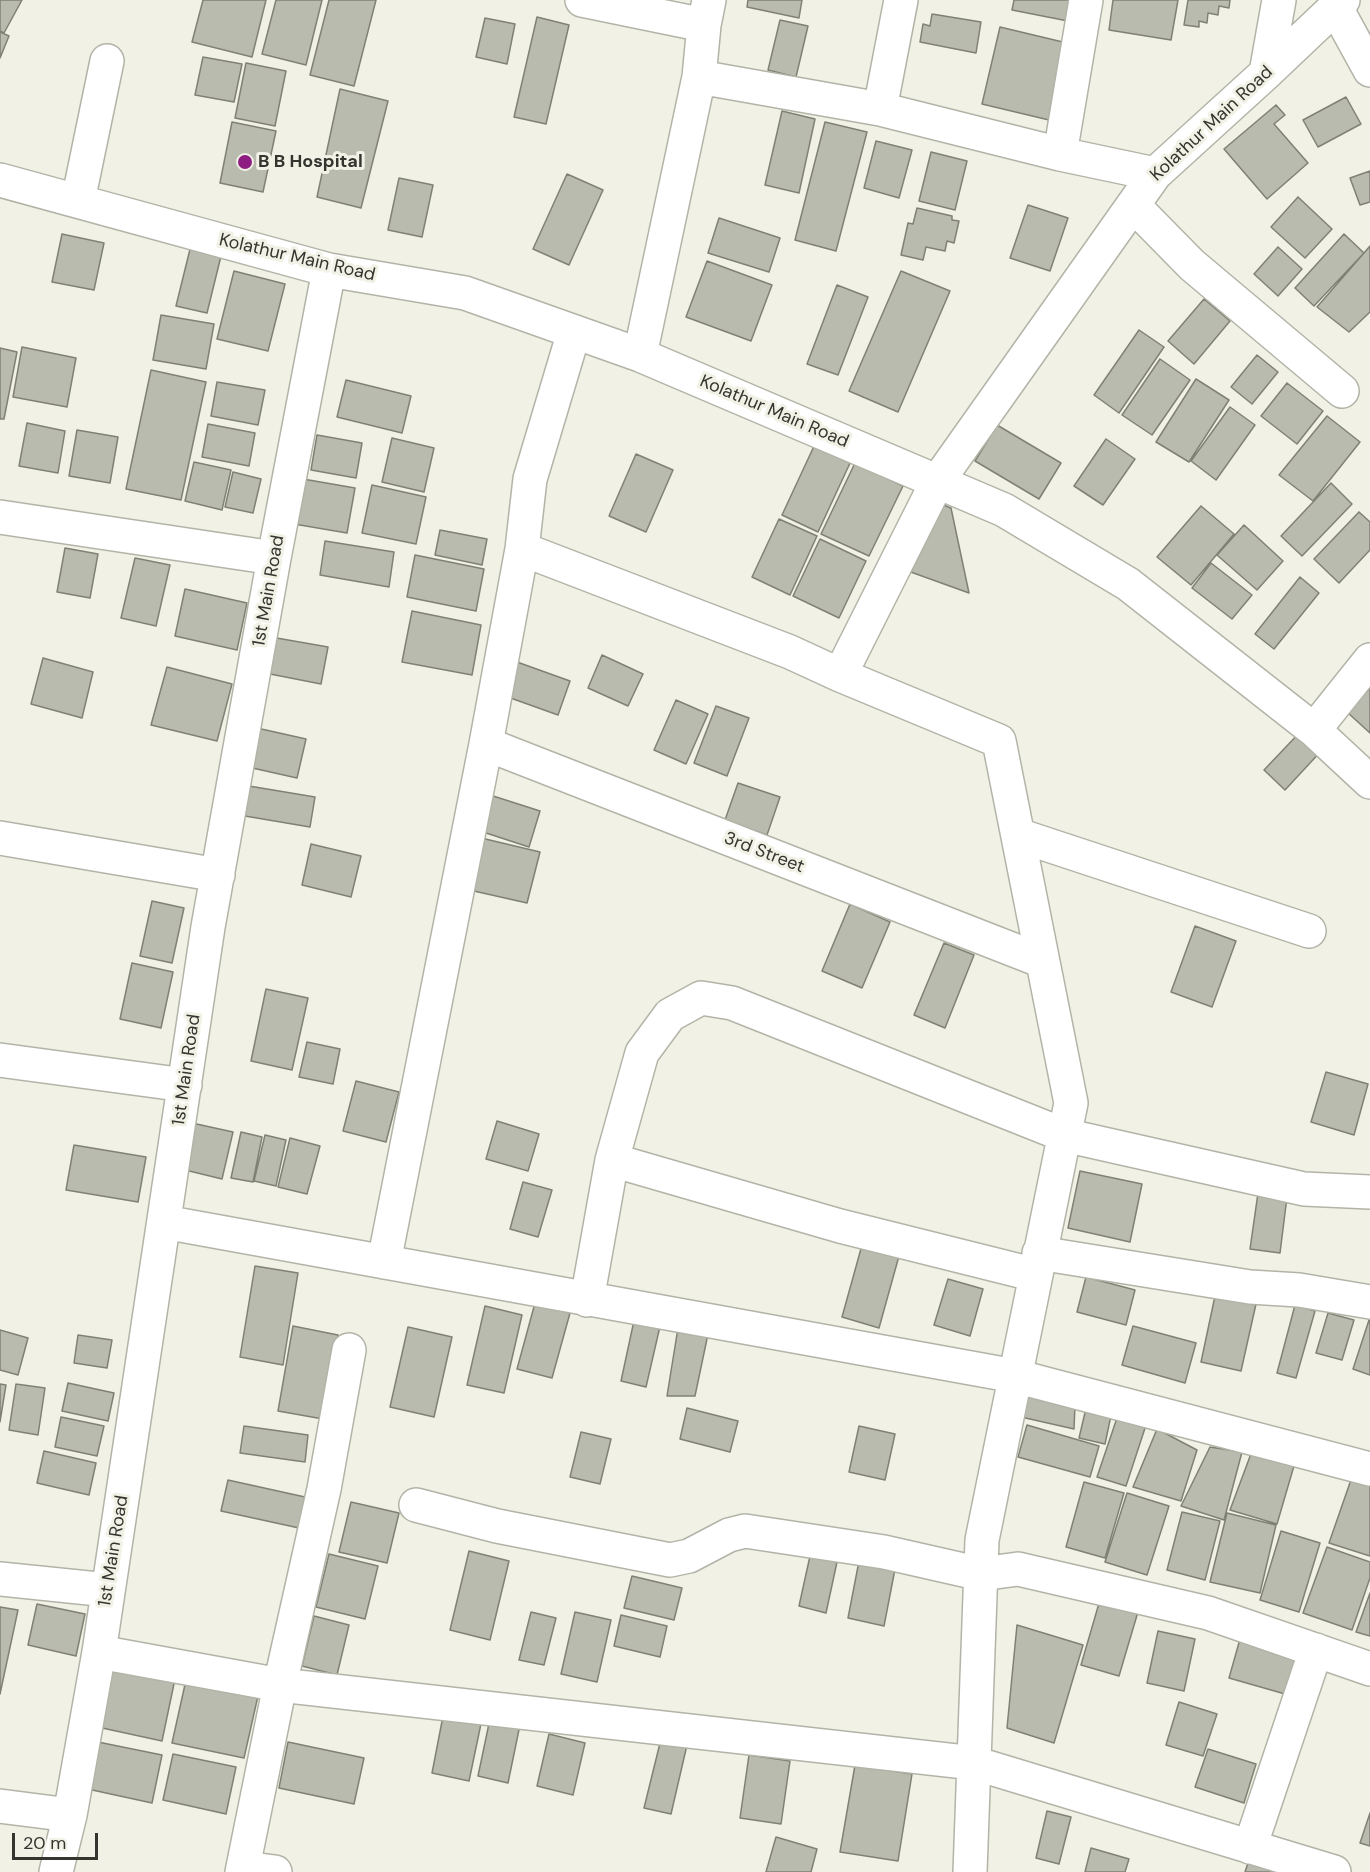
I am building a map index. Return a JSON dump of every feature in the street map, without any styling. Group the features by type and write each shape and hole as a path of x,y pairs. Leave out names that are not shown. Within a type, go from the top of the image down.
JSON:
{"street":[{"path":"582,0 707,13 699,77 640,355"},
{"path":"880,109 902,0"},
{"path":"1060,154 1086,0"},
{"path":"1266,73 1279,0"},
{"path":"1339,4 1370,70"},
{"name":"Kolathur Main Road","path":"0,180 329,270 465,293 640,355 937,482 1155,174 1339,4"},
{"path":"78,201 107,61"},
{"path":"699,77 880,109 1060,154 1155,174"},
{"path":"1133,205 1192,265 1342,391"},
{"name":"1st Main Road","path":"56,1872 70,1815 99,1652 218,875 274,558 329,270"},
{"path":"384,1262 486,744 522,549 530,479 574,332"},
{"path":"840,675 937,482 1004,510 1128,584 1314,730 1370,782"},
{"path":"0,517 274,558"},
{"path":"522,549 790,652 999,741 1071,1103 982,1540 970,1872"},
{"path":"1314,730 1370,660"},
{"name":"3rd Street","path":"486,744 1042,962"},
{"path":"1018,835 1309,931"},
{"path":"0,838 218,875"},
{"path":"587,1300 612,1160 642,1053 670,1015 701,998 732,1003 1064,1135 1304,1189 1370,1192"},
{"path":"0,1060 185,1085"},
{"path":"612,1160 840,1226 1038,1264 1250,1287 1299,1290 1370,1302"},
{"path":"164,1222 1015,1376 1370,1468"},
{"path":"275,1872 242,1870 324,1488 349,1350"},
{"path":"416,1505 497,1526 670,1560 689,1556 729,1535 745,1531 884,1552 981,1574 1018,1569 1208,1613 1370,1669"},
{"path":"0,1579 108,1590"},
{"path":"1250,1846 1316,1650"},
{"path":"99,1652 280,1685 974,1763 1334,1872"},
{"path":"0,1806 70,1815"}],"building":[{"path":"0,0 22,0 4,33 0,31"},
{"path":"203,0 266,0 252,57 192,42"},
{"path":"276,0 322,0 306,65 262,54"},
{"path":"329,0 376,0 354,86 310,75"},
{"path":"748,0 802,0 799,18 747,7"},
{"path":"1014,0 1078,0 1068,21 1012,10"},
{"path":"1113,0 1178,0 1171,40 1109,30"},
{"path":"1188,0 1230,0 1229,8 1219,6 1218,15 1208,13 1207,23 1199,21 1199,27 1184,25"},
{"path":"932,14 981,22 976,53 920,42 923,24 930,26"},
{"path":"537,17 569,25 546,124 514,117"},
{"path":"485,18 515,24 507,64 476,57"},
{"path":"780,20 808,26 796,77 768,70"},
{"path":"1000,27 1067,43 1049,120 982,104"},
{"path":"0,32 9,36 0,58"},
{"path":"203,57 242,64 234,102 195,95"},
{"path":"246,63 286,71 275,126 235,118"},
{"path":"340,89 388,101 361,208 317,197"},
{"path":"1346,97 1361,124 1318,147 1303,120"},
{"path":"1276,105 1285,115 1274,124 1308,163 1267,199 1224,149"},
{"path":"782,111 815,119 799,193 765,185"},
{"path":"232,122 276,131 263,192 220,183"},
{"path":"825,122 867,132 836,251 795,240"},
{"path":"876,141 912,150 899,198 864,188"},
{"path":"931,152 967,161 955,210 919,201"},
{"path":"1370,171 1370,202 1360,205 1350,178"},
{"path":"567,174 603,190 569,265 533,249"},
{"path":"399,178 433,185 422,237 388,230"},
{"path":"1298,197 1332,229 1305,258 1271,227"},
{"path":"1028,205 1068,218 1050,271 1010,258"},
{"path":"917,208 952,216 952,220 959,221 954,243 947,241 945,251 926,247 923,260 901,255 908,223 913,224"},
{"path":"719,218 780,238 769,272 708,253"},
{"path":"62,234 104,243 94,290 52,282"},
{"path":"1344,234 1364,253 1314,306 1295,288"},
{"path":"192,241 223,248 207,313 176,306"},
{"path":"1370,246 1370,312 1349,332 1317,307"},
{"path":"1278,247 1302,269 1278,296 1254,274"},
{"path":"707,261 772,285 751,341 686,317"},
{"path":"234,271 285,284 268,351 217,339"},
{"path":"901,271 950,291 898,412 849,391"},
{"path":"837,285 868,297 838,375 807,364"},
{"path":"1204,299 1230,321 1194,364 1168,341"},
{"path":"161,315 214,324 206,369 153,360"},
{"path":"1139,330 1164,347 1119,413 1094,395"},
{"path":"22,347 76,358 67,407 13,397"},
{"path":"0,348 17,352 4,419 0,419"},
{"path":"1257,355 1278,372 1252,404 1231,387"},
{"path":"1160,359 1190,380 1152,435 1122,415"},
{"path":"151,370 206,382 181,500 126,489"},
{"path":"1196,379 1229,400 1189,462 1156,442"},
{"path":"346,380 411,396 402,433 337,417"},
{"path":"217,382 265,390 258,425 211,416"},
{"path":"1287,383 1323,411 1297,444 1261,416"},
{"path":"1230,407 1255,425 1216,480 1191,461"},
{"path":"1327,416 1360,442 1313,501 1279,475"},
{"path":"27,423 65,431 58,473 19,466"},
{"path":"208,424 255,433 249,466 202,457"},
{"path":"997,425 1061,463 1039,499 975,461"},
{"path":"77,430 118,437 110,483 69,476"},
{"path":"317,435 362,443 356,478 311,470"},
{"path":"392,438 434,448 424,492 382,482"},
{"path":"1106,439 1135,459 1103,505 1074,486"},
{"path":"815,444 851,461 818,532 782,515"},
{"path":"636,454 673,470 646,532 609,516"},
{"path":"194,462 231,470 222,510 185,501"},
{"path":"855,463 903,486 869,556 821,534"},
{"path":"233,472 261,479 253,513 225,507"},
{"path":"303,479 355,488 347,533 294,524"},
{"path":"1331,483 1352,504 1302,556 1281,536"},
{"path":"372,485 426,497 416,544 362,533"},
{"path":"933,501 951,508 969,593 908,571"},
{"path":"1201,506 1234,534 1191,585 1157,557"},
{"path":"1359,512 1370,522 1370,550 1339,583 1314,559"},
{"path":"779,519 817,536 790,595 752,577"},
{"path":"1244,525 1283,561 1257,590 1217,555"},
{"path":"440,530 487,539 482,565 435,555"},
{"path":"820,539 866,561 839,618 793,596"},
{"path":"325,541 394,552 389,587 320,575"},
{"path":"65,548 98,554 90,598 57,592"},
{"path":"415,555 484,569 476,611 407,597"},
{"path":"135,558 170,565 156,626 121,618"},
{"path":"1211,563 1252,595 1232,619 1192,588"},
{"path":"1300,577 1319,593 1274,649 1255,634"},
{"path":"185,589 247,603 237,650 175,636"},
{"path":"412,611 481,625 472,675 402,662"},
{"path":"271,637 328,647 321,684 265,673"},
{"path":"602,655 643,674 628,706 588,688"},
{"path":"43,658 93,672 82,718 31,704"},
{"path":"517,662 570,681 558,715 505,696"},
{"path":"167,667 232,684 217,741 151,725"},
{"path":"1370,688 1370,733 1347,712"},
{"path":"676,700 708,714 686,764 654,750"},
{"path":"716,706 749,718 727,776 694,763"},
{"path":"257,728 306,739 297,778 248,767"},
{"path":"1302,730 1323,749 1285,790 1264,770"},
{"path":"738,783 780,797 767,835 725,820"},
{"path":"243,785 315,797 310,827 239,815"},
{"path":"490,795 540,811 529,847 480,831"},
{"path":"477,837 540,852 527,903 465,889"},
{"path":"311,844 361,856 351,897 302,885"},
{"path":"152,901 184,908 172,963 140,956"},
{"path":"850,904 890,922 862,988 822,971"},
{"path":"1195,926 1236,941 1212,1007 1171,992"},
{"path":"944,943 974,955 945,1028 914,1015"},
{"path":"132,963 173,972 161,1028 120,1019"},
{"path":"266,989 308,998 292,1070 251,1061"},
{"path":"307,1042 340,1049 333,1084 299,1077"},
{"path":"1326,1072 1368,1084 1354,1135 1311,1122"},
{"path":"356,1081 399,1092 386,1142 343,1131"},
{"path":"497,1121 539,1134 528,1171 486,1159"},
{"path":"192,1123 233,1132 222,1179 181,1169"},
{"path":"241,1132 262,1137 253,1182 231,1178"},
{"path":"265,1135 286,1140 276,1186 254,1181"},
{"path":"290,1138 320,1146 307,1194 278,1187"},
{"path":"74,1145 146,1157 138,1202 66,1190"},
{"path":"1080,1171 1142,1184 1130,1242 1068,1228"},
{"path":"523,1182 552,1190 538,1237 510,1229"},
{"path":"1258,1193 1287,1197 1280,1253 1250,1249"},
{"path":"862,1245 899,1256 879,1328 842,1317"},
{"path":"255,1266 298,1273 283,1365 240,1357"},
{"path":"1086,1277 1135,1290 1126,1325 1077,1312"},
{"path":"948,1279 983,1289 970,1336 934,1325"},
{"path":"1215,1296 1256,1304 1241,1371 1201,1362"},
{"path":"535,1303 570,1313 552,1378 517,1369"},
{"path":"1295,1305 1315,1311 1296,1378 1277,1373"},
{"path":"485,1306 522,1315 504,1393 467,1385"},
{"path":"1328,1313 1354,1320 1342,1360 1316,1353"},
{"path":"635,1316 661,1322 646,1387 621,1381"},
{"path":"1370,1317 1370,1375 1353,1369"},
{"path":"293,1326 338,1335 323,1419 278,1411"},
{"path":"1133,1326 1196,1343 1185,1383 1122,1365"},
{"path":"408,1327 452,1337 434,1417 390,1407"},
{"path":"678,1328 708,1334 695,1396 667,1396"},
{"path":"0,1330 28,1338 18,1375 0,1370"},
{"path":"78,1335 112,1340 107,1368 74,1363"},
{"path":"68,1383 114,1393 108,1421 62,1411"},
{"path":"0,1384 6,1385 0,1422"},
{"path":"16,1384 45,1388 38,1435 9,1430"},
{"path":"1030,1392 1075,1405 1074,1429 1021,1417"},
{"path":"1088,1400 1113,1406 1105,1444 1079,1438"},
{"path":"687,1408 738,1421 730,1452 680,1439"},
{"path":"1119,1412 1147,1422 1126,1486 1097,1477"},
{"path":"61,1417 104,1426 97,1456 55,1447"},
{"path":"1027,1425 1099,1446 1090,1477 1018,1457"},
{"path":"244,1426 308,1435 305,1462 240,1453"},
{"path":"859,1426 895,1434 885,1480 849,1472"},
{"path":"1157,1429 1197,1450 1181,1501 1133,1487"},
{"path":"581,1432 611,1439 600,1484 570,1477"},
{"path":"1210,1447 1242,1452 1224,1520 1181,1506"},
{"path":"44,1451 96,1463 89,1495 37,1483"},
{"path":"1252,1451 1296,1459 1277,1524 1230,1510"},
{"path":"1353,1474 1370,1484 1370,1556 1329,1543"},
{"path":"228,1480 305,1497 299,1528 221,1511"},
{"path":"1084,1482 1124,1493 1105,1558 1066,1547"},
{"path":"1127,1493 1169,1506 1147,1575 1105,1562"},
{"path":"351,1502 399,1513 387,1563 339,1552"},
{"path":"1182,1512 1220,1521 1205,1580 1167,1570"},
{"path":"1227,1513 1276,1525 1260,1593 1210,1582"},
{"path":"1281,1531 1320,1543 1299,1612 1260,1600"},
{"path":"1327,1547 1370,1562 1370,1578 1352,1630 1303,1613"},
{"path":"469,1551 509,1561 490,1640 450,1630"},
{"path":"329,1554 378,1566 365,1619 316,1607"},
{"path":"810,1556 837,1562 826,1613 799,1606"},
{"path":"860,1556 896,1564 884,1626 848,1618"},
{"path":"632,1576 682,1588 674,1620 624,1608"},
{"path":"1102,1593 1140,1605 1119,1676 1081,1665"},
{"path":"1370,1593 1370,1636 1356,1632"},
{"path":"37,1604 85,1614 76,1656 28,1645"},
{"path":"0,1607 18,1610 0,1694"},
{"path":"531,1612 556,1618 544,1665 519,1660"},
{"path":"575,1612 611,1620 597,1682 561,1674"},
{"path":"621,1615 667,1626 660,1657 614,1646"},
{"path":"314,1616 349,1625 337,1675 302,1666"},
{"path":"1017,1625 1083,1645 1054,1743 1007,1728"},
{"path":"1158,1631 1195,1639 1184,1691 1147,1683"},
{"path":"1242,1632 1298,1649 1285,1694 1229,1678"},
{"path":"106,1664 175,1679 162,1741 93,1726"},
{"path":"188,1671 260,1687 244,1758 172,1743"},
{"path":"1179,1702 1217,1714 1203,1756 1166,1745"},
{"path":"444,1711 482,1719 469,1781 432,1773"},
{"path":"491,1714 521,1720 508,1783 478,1776"},
{"path":"549,1734 585,1743 573,1795 537,1786"},
{"path":"661,1739 687,1745 671,1814 644,1808"},
{"path":"93,1741 162,1755 152,1803 83,1788"},
{"path":"288,1742 364,1758 354,1804 279,1788"},
{"path":"1208,1749 1256,1764 1244,1803 1195,1787"},
{"path":"173,1754 236,1767 226,1814 163,1800"},
{"path":"749,1755 790,1761 781,1824 740,1818"},
{"path":"855,1765 912,1774 898,1861 840,1852"},
{"path":"1047,1811 1071,1817 1059,1864 1036,1858"},
{"path":"1370,1813 1370,1846 1360,1843"},
{"path":"776,1837 817,1849 811,1872 766,1872"},
{"path":"1091,1848 1129,1859 1125,1872 1085,1872"},
{"path":"1248,1863 1279,1872 1245,1872"}],"place":[{"name":"B B Hospital","path":"245,162"}]}
